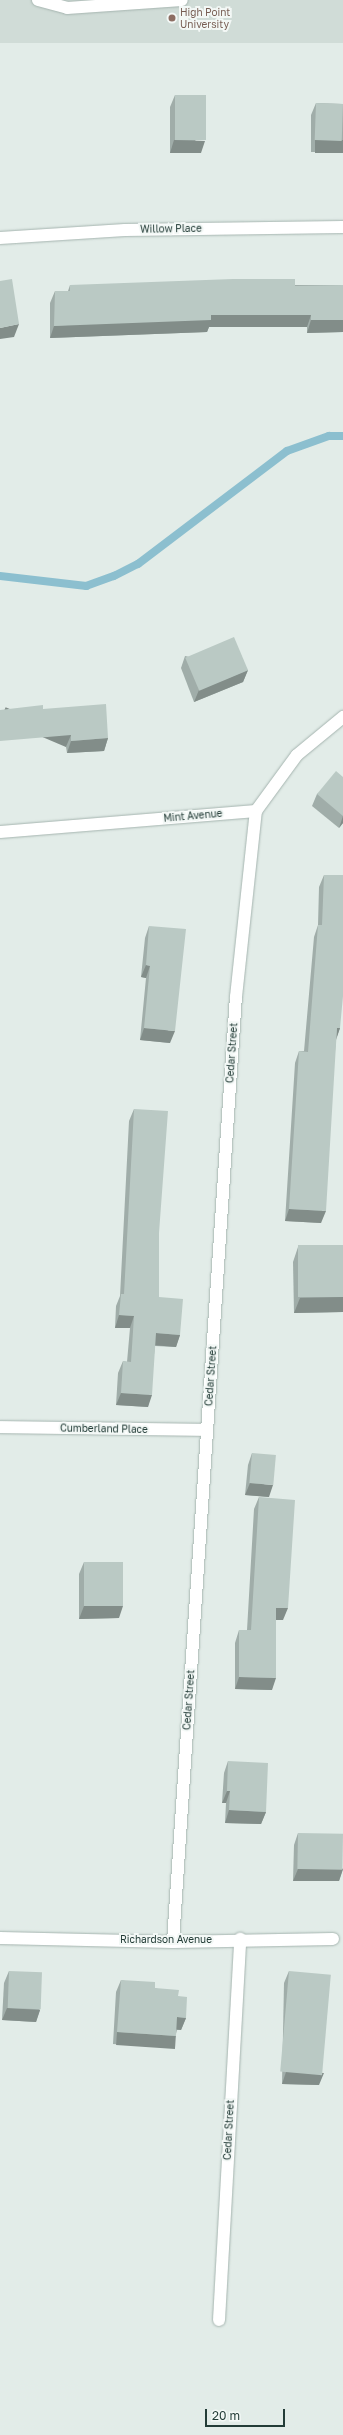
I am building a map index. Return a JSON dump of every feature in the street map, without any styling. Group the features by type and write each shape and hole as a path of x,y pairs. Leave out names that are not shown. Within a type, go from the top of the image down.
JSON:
{"street":[{"path":"38,0 67,8 182,0"},
{"name":"Willow Place","path":"0,238 125,230 343,227"},
{"path":"256,811 297,754 343,717"},
{"name":"Mint Avenue","path":"0,832 256,811"},
{"name":"Cedar Street","path":"173,1942 236,997 256,811"},
{"name":"Cumberland Place","path":"0,1427 207,1430"},
{"name":"Richardson Avenue","path":"0,1938 173,1942 240,1939 333,1939"},
{"name":"Cedar Street","path":"219,2320 240,1939"}],"shaded area":[{"name":"High Point University","path":"0,0 343,0 343,43 0,43"}],"building":[{"path":"175,95 206,95 206,140 175,140"},
{"path":"316,103 343,104 342,141 315,140"},
{"path":"12,279 19,324 0,328 0,281"},
{"path":"233,279 295,279 295,286 343,285 343,320 311,320 311,315 211,315 211,320 54,326 55,291 70,291 70,285"},
{"path":"234,637 248,670 199,691 185,658"},
{"path":"106,704 108,738 71,741 71,735 0,741 0,710 43,705 43,709"},
{"path":"336,771 343,777 343,816 317,794"},
{"path":"324,875 343,875 343,996 340,1028 337,1028 326,1211 289,1209 299,1051 308,1052 318,925 322,925"},
{"path":"149,926 186,929 175,1031 144,1028 150,966 146,965"},
{"path":"134,1109 168,1111 159,1233 159,1297 183,1299 180,1335 156,1333 152,1395 121,1393 123,1361 131,1362 134,1316 119,1315 121,1294 124,1294"},
{"path":"298,1245 343,1245 343,1297 298,1297"},
{"path":"252,1453 276,1455 273,1485 249,1483"},
{"path":"259,1497 295,1500 288,1608 276,1608 276,1678 239,1677 239,1630 251,1630"},
{"path":"84,1562 123,1562 123,1606 84,1606"},
{"path":"228,1761 268,1763 266,1812 229,1810 230,1791 227,1791"},
{"path":"298,1833 343,1834 342,1870 297,1869"},
{"path":"9,1971 42,1972 41,2009 8,2008"},
{"path":"289,1971 331,1975 322,2075 280,2072"},
{"path":"121,1980 155,1982 155,1988 179,1990 178,1996 187,1997 186,2018 177,2017 176,2036 117,2032"}],"waterway":[{"path":"0,576 86,586 114,576 138,564 287,451 329,436 343,436"}],"place":[{"name":"High Point University","path":"172,18"}]}
